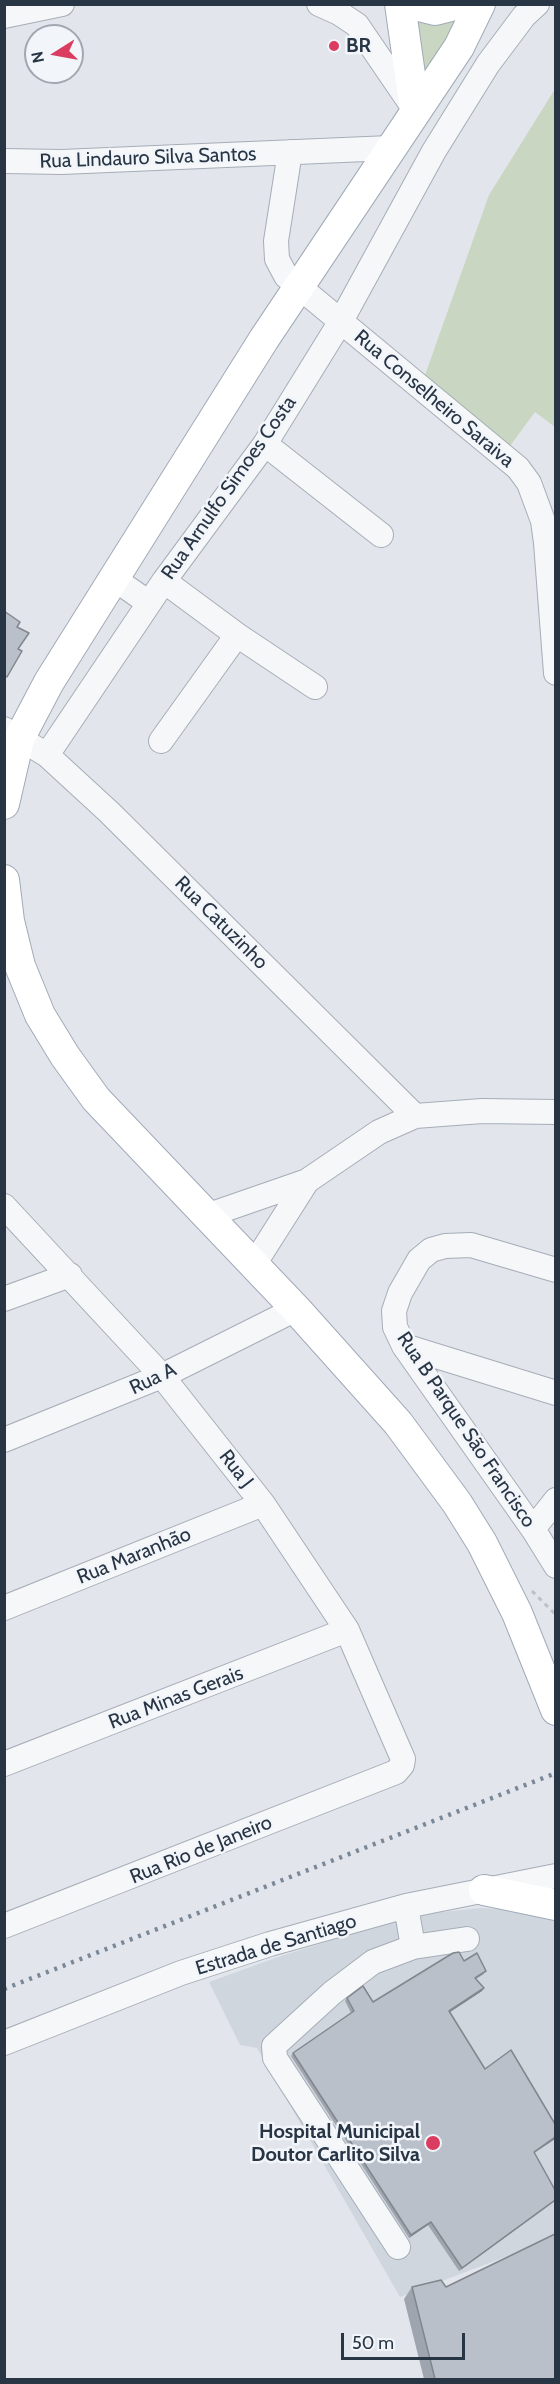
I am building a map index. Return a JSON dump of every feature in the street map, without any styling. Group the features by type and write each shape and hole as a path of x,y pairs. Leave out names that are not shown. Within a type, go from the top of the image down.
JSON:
{"main road":[{"path":"400,4 415,110"},
{"path":"411,4 435,10 459,4"},
{"path":"4,804 12,734 49,682 298,286 459,46 480,4"},
{"path":"4,880 9,921 20,966 40,1015 64,1056 96,1099 296,1309 398,1423 457,1503 482,1543 517,1613 555,1710"},
{"path":"484,1890 555,1905"}],"street":[{"path":"4,16 62,4"},
{"path":"319,4 357,25 415,110"},
{"name":"Rua Arnulfo Simoes Costa","path":"47,755 164,581 265,444 340,321 434,151 488,64 524,16 537,4"},
{"name":"Rua Lindauro Silva Santos","path":"4,161 62,162 390,147"},
{"name":"Rua Conselheiro Saraiva","path":"291,152 276,241 277,259 282,270 298,286 518,468 529,483 543,521 555,673"},
{"path":"265,444 381,535"},
{"path":"113,578 149,603"},
{"path":"164,581 315,687"},
{"path":"161,741 237,634"},
{"name":"Rua Catuzinho","path":"12,734 47,755 109,812 415,1116"},
{"path":"206,1216 306,1181 379,1132 415,1116 482,1111 554,1110"},
{"path":"253,1266 306,1181"},
{"name":"Rua J","path":"4,1206 162,1376 264,1504 347,1630 402,1752 402,1765 396,1772"},
{"name":"Rua B Parque São Francisco","path":"555,1270 471,1245 445,1246 431,1250 419,1260 400,1293 394,1311 395,1327 404,1346 533,1529 555,1566"},
{"path":"4,1299 70,1275"},
{"name":"Rua A","path":"4,1440 162,1376 296,1309"},
{"path":"404,1346 555,1393"},
{"path":"533,1529 555,1500"},
{"name":"Rua Maranhão","path":"4,1608 264,1504"},
{"name":"Rua Minas Gerais","path":"4,1764 347,1630"},
{"name":"Rua Rio de Janeiro","path":"4,1926 396,1772"},
{"name":"Estrada de Santiago","path":"4,2043 181,1973 270,1944 406,1906 555,1876"},
{"path":"406,1906 413,1947"},
{"path":"398,2247 275,2058 273,2050 275,2042 352,1976 373,1962 413,1947 467,1938"}],"shaded area":[{"name":"Hospital Municipal Doutor Carlito Silva","path":"480,1908 520,1910 555,1918 555,2238 400,2297 257,2048 240,2045 209,1982 278,1957 387,1923 434,1913"}],"green space":[{"path":"408,10 465,17 421,83"},
{"path":"555,89 555,427 535,412 510,446 425,375 489,195"}],"building":[{"path":"4,611 20,622 17,627 29,633 18,649 22,651 7,677 4,675"},
{"path":"459,1952 464,1961 477,1953 486,1971 475,1978 484,1988 449,2011 485,2069 511,2050 555,2124 555,2137 534,2152 555,2190 555,2200 462,2268 431,2222 411,2235 293,2053 354,2011 347,1998 363,1986 373,2002 453,1953"},
{"path":"555,2234 555,2379 435,2379 412,2287 441,2280 446,2287"}],"railway":[{"path":"4,1989 556,1773"}],"place":[{"name":"BR","path":"334,46"},
{"name":"Hospital Municipal Doutor Carlito Silva","path":"433,2143"}]}
